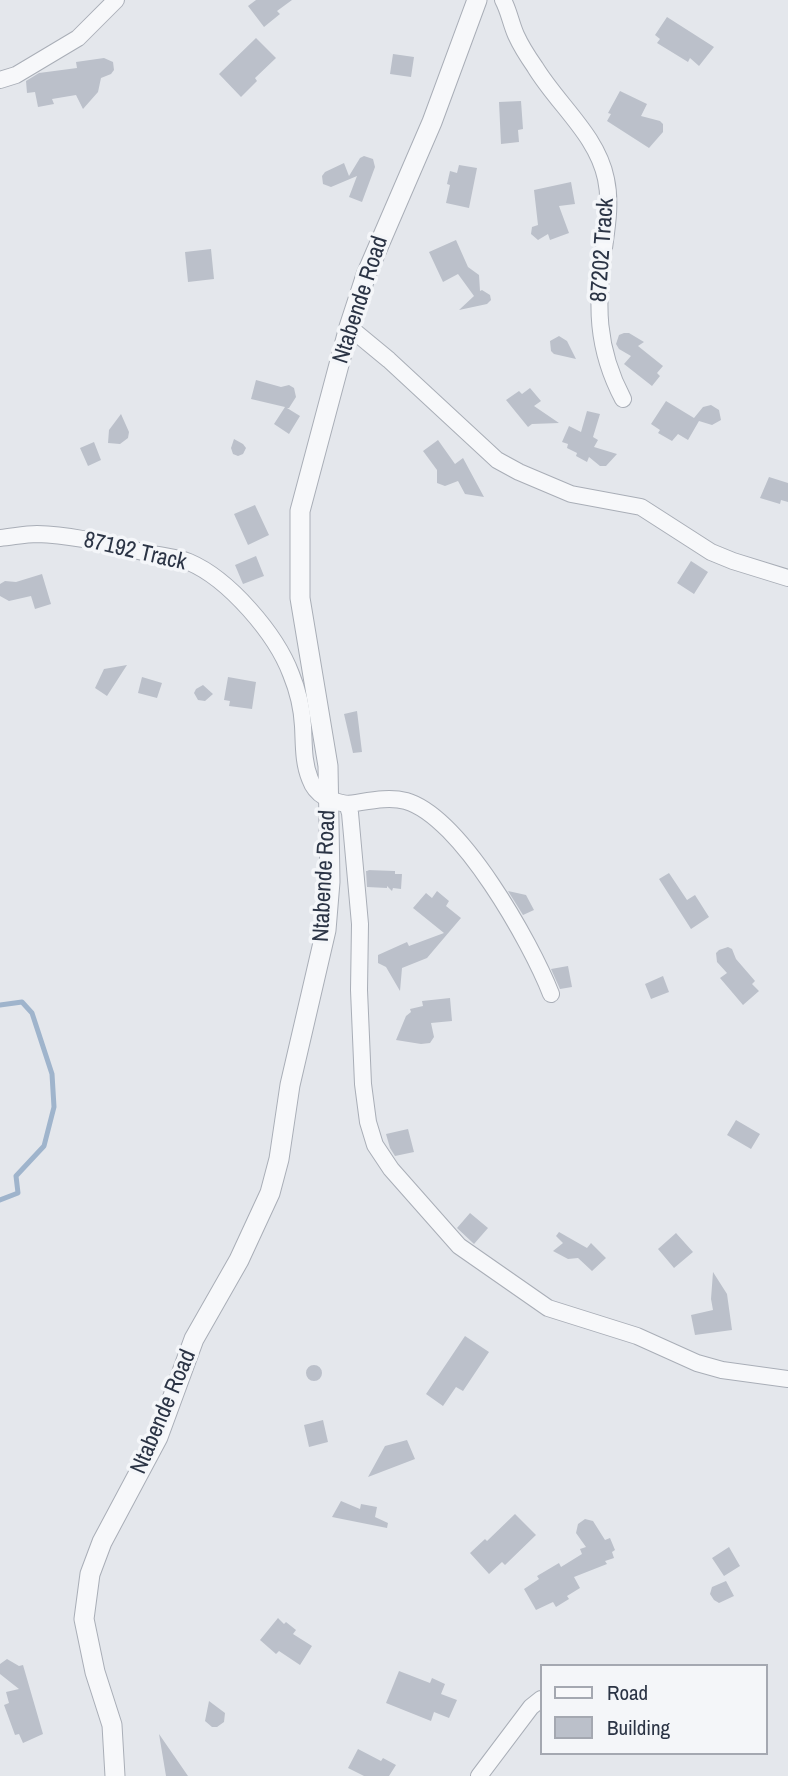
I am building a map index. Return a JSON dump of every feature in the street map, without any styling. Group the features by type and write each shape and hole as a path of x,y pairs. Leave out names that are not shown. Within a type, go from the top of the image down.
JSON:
{"street":[{"path":"0,80 16,75 78,38 116,0"},
{"name":"Ntabende Road","path":"115,1776 112,1726 95,1672 84,1619 90,1573 102,1542 158,1437 194,1339 239,1260 270,1193 279,1159 290,1085 326,930 338,802 328,766 300,598 300,510 349,327 366,275 432,122 477,0"},
{"name":"87202 Track","path":"503,0 516,35 536,70 596,149 606,180 608,226 598,317 601,342 623,399"},
{"path":"349,327 389,360 497,460 539,482 571,494 641,507 711,552 788,578"},
{"name":"87192 Track","path":"0,538 36,534 79,538 189,562 217,579 247,607 269,634 290,670 299,695 304,758 310,779 318,792 338,802"},
{"path":"551,994 526,940 483,873 438,819 423,808 404,801 338,802 353,841 360,924 359,990 363,1084 368,1122 375,1145 391,1169 459,1246 548,1308 637,1336 697,1363 722,1370 788,1379"},
{"path":"480,1776 531,1707 540,1700"}],"building":[{"path":"256,0 292,0 277,11 280,14 264,27 248,6"},
{"path":"667,17 714,47 699,66 690,58 688,62 657,43 660,39 655,35"},
{"path":"256,38 276,58 255,78 257,81 241,97 219,74"},
{"path":"393,54 414,57 411,77 390,74"},
{"path":"104,58 113,62 114,70 101,78 98,92 83,109 76,95 52,99 54,104 38,107 35,92 27,93 26,81 39,73 77,68 76,62"},
{"path":"620,91 647,104 641,116 663,124 663,132 649,148 607,121 611,114 608,113"},
{"path":"521,101 523,129 518,130 519,142 501,144 499,102"},
{"path":"364,156 373,159 375,167 362,202 349,197 357,176 331,187 323,184 322,176 325,172 344,163 349,176"},
{"path":"459,165 477,168 469,208 446,203 450,171 457,173"},
{"path":"571,182 575,204 559,206 569,233 550,240 548,234 538,240 531,234 532,227 538,225 534,190"},
{"path":"456,240 468,267 479,275 480,291 490,295 491,300 487,304 459,310 474,296 458,274 443,282 429,252"},
{"path":"211,249 214,279 188,282 185,252"},
{"path":"624,333 644,342 638,346 663,366 657,373 660,376 652,386 624,364 631,356 616,344 619,335"},
{"path":"559,336 567,341 576,359 551,351 550,341"},
{"path":"256,380 294,388 296,397 287,408 300,416 289,434 274,424 285,407 251,399"},
{"path":"530,388 541,401 534,406 559,423 532,424 528,427 506,400 519,391 522,394"},
{"path":"666,401 694,418 703,407 711,405 719,410 721,420 712,425 699,421 688,440 678,434 672,441 658,433 660,430 651,424"},
{"path":"587,411 600,414 593,437 598,440 594,447 617,454 606,466 600,466 589,457 587,462 576,456 577,453 567,448 568,444 562,442 569,426 581,432"},
{"path":"121,414 129,432 128,438 120,444 108,443 109,430"},
{"path":"234,439 246,448 243,454 233,454 231,448"},
{"path":"438,440 455,464 463,458 484,497 465,494 458,481 445,486 437,483 437,470 423,451"},
{"path":"94,442 101,460 88,466 80,448"},
{"path":"769,477 788,483 788,502 781,500 780,504 760,498"},
{"path":"255,505 269,535 248,545 234,514"},
{"path":"256,556 264,576 243,584 235,565"},
{"path":"691,561 708,572 694,594 677,583"},
{"path":"42,574 51,604 35,609 31,596 9,601 0,596 0,584 5,581 16,582"},
{"path":"127,665 107,696 95,688 104,669"},
{"path":"142,677 162,683 157,698 138,693"},
{"path":"228,677 256,682 252,709 229,706 230,701 224,700"},
{"path":"203,685 213,694 205,701 198,700 194,693"},
{"path":"357,711 362,752 353,753 344,714"},
{"path":"367,870 395,871 395,874 402,874 401,889 393,888 392,891 387,886 367,887"},
{"path":"669,873 687,900 695,895 709,917 691,929 659,879"},
{"path":"437,891 449,901 446,906 461,918 427,958 402,968 400,991 386,967 378,963 378,955 407,942 409,946 444,933 413,908 426,893 432,898"},
{"path":"508,891 526,895 534,910 523,915"},
{"path":"728,947 755,981 752,984 759,991 743,1005 720,978 727,973 717,962 716,953"},
{"path":"568,966 572,987 560,989 551,969"},
{"path":"663,976 669,992 651,999 645,984"},
{"path":"450,998 452,1021 431,1023 434,1037 430,1043 396,1040 406,1016 411,1012 410,1009 423,1006 422,1001"},
{"path":"736,1120 760,1134 751,1149 727,1135"},
{"path":"408,1129 414,1152 395,1156 386,1134"},
{"path":"470,1213 488,1228 474,1244 457,1228"},
{"path":"559,1232 587,1248 591,1243 606,1258 592,1271 578,1258 568,1259 553,1251 563,1243 556,1236"},
{"path":"676,1233 693,1252 674,1268 658,1249"},
{"path":"713,1272 727,1294 732,1330 695,1335 691,1315 713,1310"},
{"path":"465,1336 489,1352 463,1391 456,1387 443,1406 426,1394"},
{"path":"314,1365 320,1367 320,1379 314,1381 308,1379 306,1373 308,1367"},
{"path":"323,1420 328,1442 309,1447 304,1425"},
{"path":"407,1440 415,1459 368,1477 385,1446"},
{"path":"341,1501 360,1509 361,1504 377,1507 375,1517 388,1523 387,1528 332,1517"},
{"path":"515,1514 536,1535 505,1565 502,1562 489,1574 470,1553"},
{"path":"585,1519 593,1521 605,1540 610,1538 615,1550 612,1552 614,1558 605,1561 607,1564 574,1577 580,1588 567,1596 569,1599 556,1607 553,1602 536,1610 524,1589 539,1579 537,1576 559,1563 561,1567 582,1554 580,1549 586,1547 576,1533 578,1524"},
{"path":"729,1547 740,1566 724,1576 712,1558"},
{"path":"726,1581 734,1596 719,1603 710,1594 712,1587"},
{"path":"278,1618 296,1630 293,1634 312,1646 300,1665 279,1651 276,1654 260,1640"},
{"path":"7,1659 19,1666 23,1665 43,1734 23,1743 19,1734 15,1735 4,1705 9,1703 6,1692 19,1689 0,1674 0,1664"},
{"path":"399,1671 430,1683 432,1678 445,1684 441,1694 457,1700 449,1718 434,1712 431,1721 386,1703"},
{"path":"209,1701 225,1713 224,1722 217,1727 212,1727 205,1721"},
{"path":"159,1734 188,1776 166,1776"},
{"path":"358,1749 381,1761 383,1758 396,1765 389,1776 364,1776 348,1768"}],"waterway":[{"path":"0,1005 22,1002 32,1013 52,1074 54,1107 44,1146 16,1176 18,1193 0,1200"}]}
